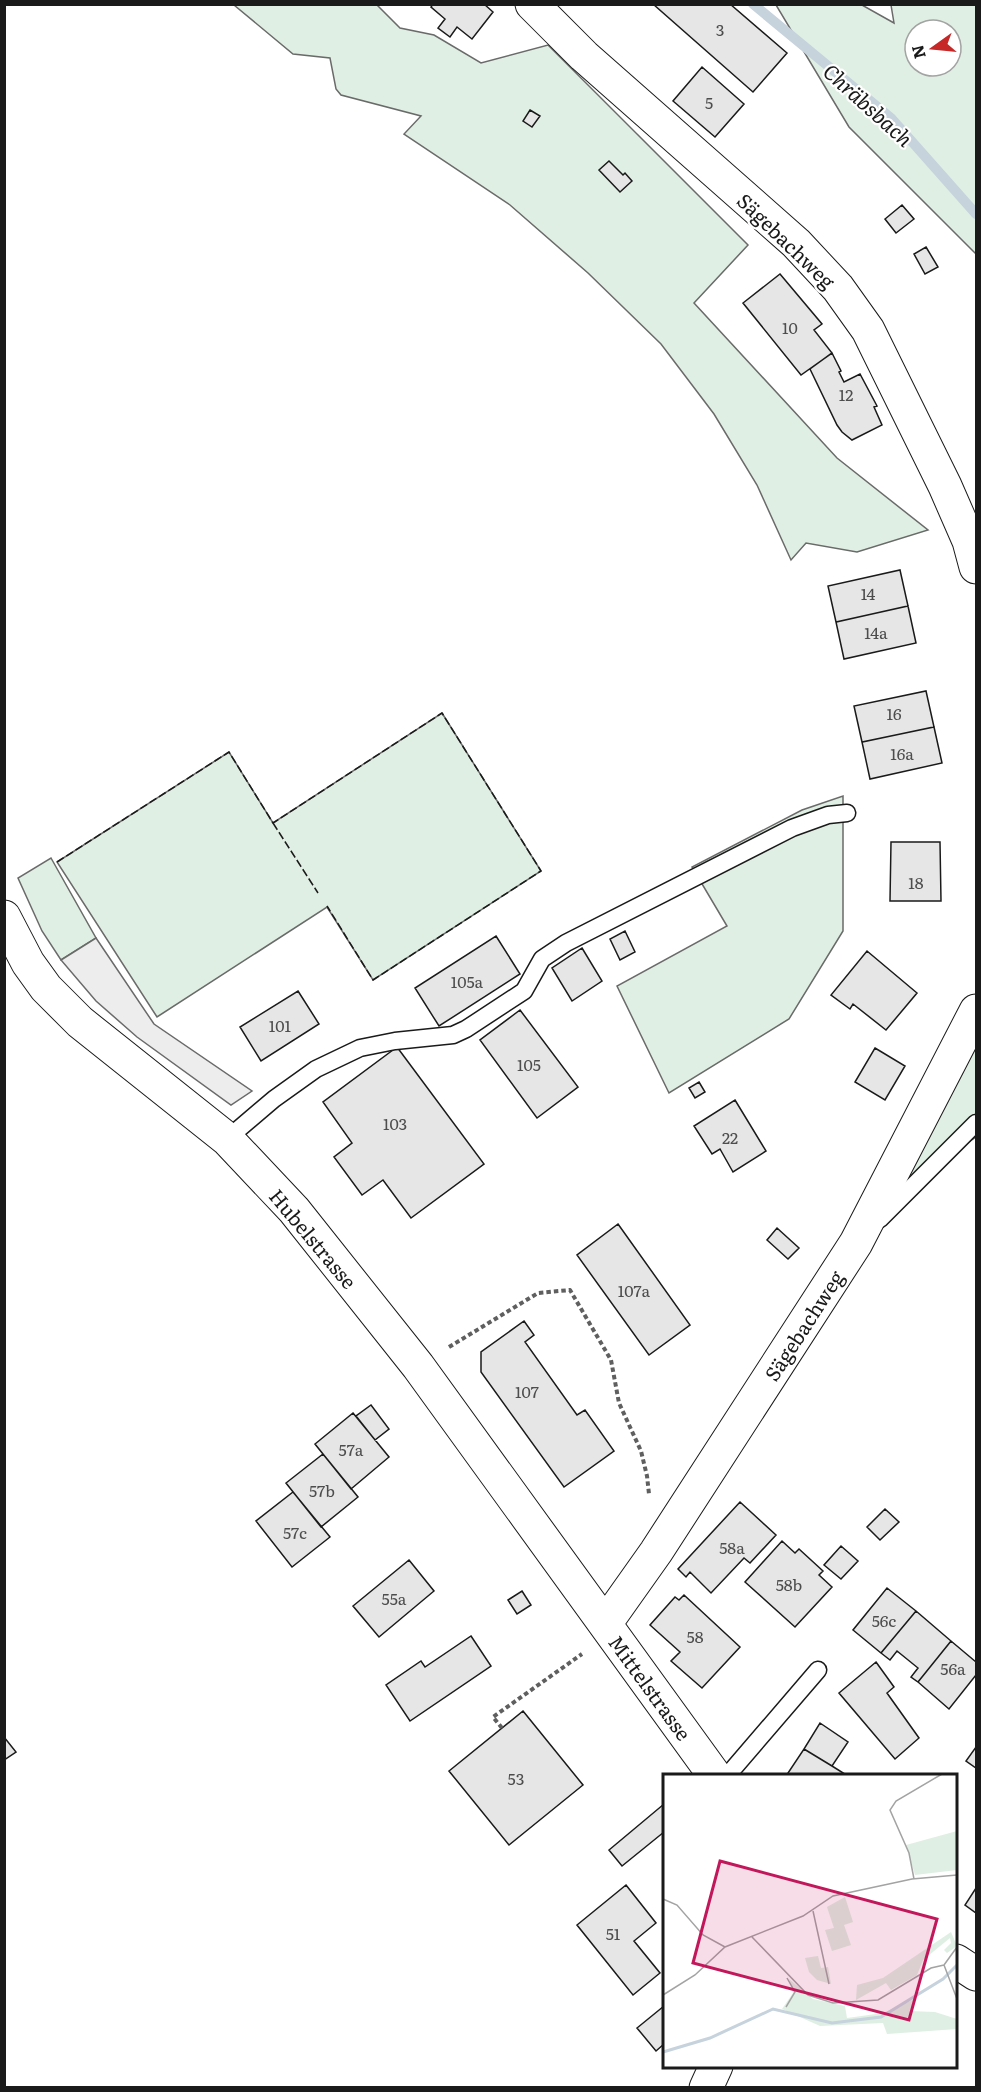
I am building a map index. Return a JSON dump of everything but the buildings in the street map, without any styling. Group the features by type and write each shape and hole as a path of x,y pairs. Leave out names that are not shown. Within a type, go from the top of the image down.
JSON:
{"street":[{"name":"Sägebachweg","path":"532,4 584,56 796,243 838,288 868,330 945,486 969,541 976,567"},
{"name":"Hubelstrasse","path":"4,917 46,988 80,1023 227,1139 294,1210 418,1366 601,1618"},
{"name":"Sägebachweg","path":"601,1618 656,1552 856,1243 976,1011"},
{"name":"Mittelstrasse","path":"601,1618 714,1774"},
{"path":"957,1962 976,1974"},
{"path":"706,2088 716,2068"}],"lane":[{"path":"227,1139 274,1099 316,1069 360,1048 395,1041 453,1035 524,991 542,959 566,943 792,828 828,815 846,813"},
{"path":"856,1243 976,1124"},
{"path":"729,1774 818,1670"}],"path":[{"path":"418,1366 538,1293 570,1290 611,1360 619,1403 641,1451 650,1497"},
{"path":"502,1728 493,1717 601,1618"}],"green space":[{"path":"234,5 377,5 400,28 434,35 481,63 548,45 748,245 694,303 837,458 928,530 857,552 806,543 791,560 757,485 714,414 661,344 588,273 510,205 404,134 421,116 341,95 336,89 330,58 293,54"},
{"path":"776,5 862,5 894,23 891,5 976,5 976,254 849,127"},
{"path":"442,713 541,871 373,980 327,907 157,1017 57,862 229,752 273,823"},
{"path":"843,796 843,931 789,1019 669,1093 617,986 727,926 692,867 802,810"},
{"path":"51,858 96,938 61,960 42,931 18,878"},
{"path":"976,1045 976,1137 899,1186"}],"shaded area":[{"path":"96,938 154,1024 252,1091 231,1105 137,1037 96,1001 61,960"}],"waterway":[{"name":"Chräbsbach","path":"753,4 891,118 976,214"}],"fence":[{"path":"57,862 229,752 273,823 442,713 541,871 373,980 327,906"},
{"path":"273,823 318,893"}]}
